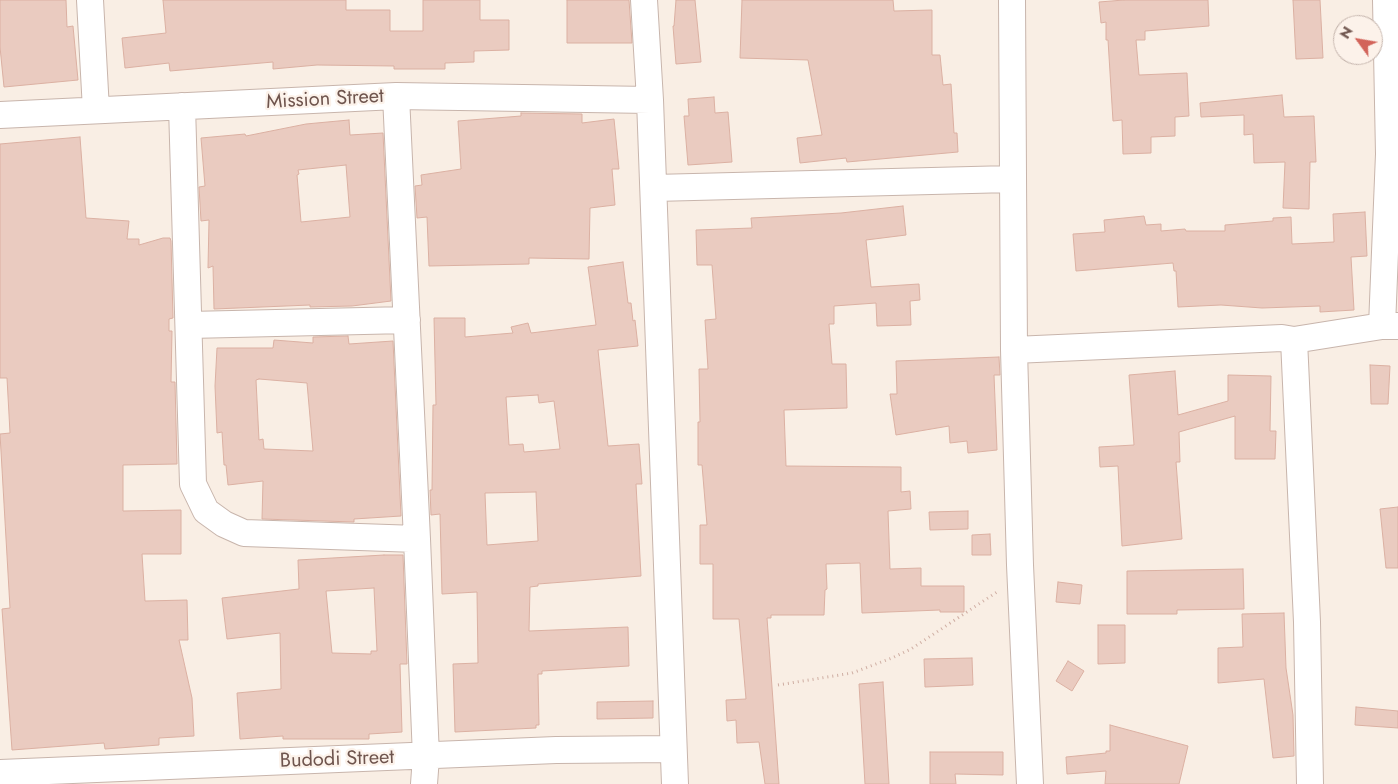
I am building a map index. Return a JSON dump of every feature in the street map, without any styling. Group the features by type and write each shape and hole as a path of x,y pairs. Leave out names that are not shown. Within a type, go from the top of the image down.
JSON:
{"street":[{"path":"90,0 96,110"},
{"path":"644,0 654,188 675,784"},
{"path":"1012,0 1011,180 1014,350 1020,565 1030,784"},
{"path":"1014,350 1282,338 1294,340 1390,326 1386,0"},
{"path":"396,96 426,757 424,784"},
{"name":"Mission Street","path":"0,115 396,96 650,100"},
{"path":"182,106 192,484 206,511 224,524 244,533 417,539"},
{"path":"654,188 1011,180"},
{"path":"189,325 407,320"},
{"path":"1294,340 1307,622 1310,784"},
{"name":"Budodi Street","path":"0,773 426,757 556,750 673,749"}],"path":[{"path":"778,685 852,673 905,652 996,595 1020,565"}],"building":[{"path":"0,0 66,0 67,27 73,26 78,80 4,87 0,47"},
{"path":"163,0 346,0 346,10 390,10 390,31 423,31 423,0 480,0 480,20 509,20 509,50 474,51 474,62 445,63 445,69 394,69 394,66 317,65 273,69 273,62 170,71 169,63 125,68 122,38 166,33"},
{"path":"567,0 629,0 632,43 567,43"},
{"path":"676,0 695,0 701,62 676,64 673,26"},
{"path":"742,0 893,0 894,11 932,10 932,55 940,55 943,85 951,84 954,133 957,133 958,152 847,162 846,158 800,163 797,138 822,135 808,60 740,58"},
{"path":"1124,0 1208,0 1209,26 1145,31 1145,40 1136,40 1139,75 1187,73 1189,116 1175,117 1175,136 1151,137 1151,153 1123,154 1122,120 1113,121 1106,22 1101,23 1099,2"},
{"path":"1293,0 1320,0 1323,58 1296,59"},
{"path":"1282,95 1284,117 1314,116 1316,162 1310,162 1309,209 1283,208 1285,162 1254,163 1253,134 1244,135 1244,115 1201,117 1200,103"},
{"path":"714,97 715,113 728,112 732,162 688,165 684,116 689,116 688,99"},
{"path":"521,113 582,114 582,123 614,119 619,169 612,169 615,205 590,208 589,259 529,258 529,264 429,266 427,217 417,218 415,186 422,185 421,175 461,169 458,121 521,116"},
{"path":"349,120 350,135 383,133 391,301 352,306 310,307 310,305 214,309 213,266 208,268 209,220 201,221 199,187 205,186 201,138 245,134 246,136 306,124","holes":["346,165 350,217 301,222 298,170"]},
{"path":"80,137 86,218 129,221 127,239 139,239 139,245 163,238 170,238 171,241 173,318 169,319 169,331 172,331 171,382 175,382 177,464 123,465 123,511 181,510 181,554 142,554 145,601 187,600 188,640 179,640 192,698 194,736 159,738 159,745 105,749 104,743 12,750 2,609 10,608 0,434 10,433 7,378 0,378 0,144"},
{"path":"903,206 906,235 866,240 871,287 919,284 920,300 910,301 911,325 877,326 876,303 834,306 834,324 829,324 832,364 846,364 847,408 784,410 786,466 901,467 901,492 910,491 911,509 888,511 890,569 921,568 921,586 964,586 964,612 940,612 940,610 862,613 860,563 826,564 827,589 825,590 824,615 771,615 771,618 767,618 779,784 765,784 759,742 737,743 736,720 727,721 726,700 746,699 739,619 713,619 713,564 700,564 700,525 707,525 702,465 698,465 698,422 700,422 699,369 708,369 705,320 716,319 712,265 697,265 696,230 752,228 751,218 841,213"},
{"path":"1365,212 1367,256 1351,257 1354,310 1320,312 1320,306 1262,308 1221,305 1178,307 1176,271 1174,271 1173,263 1076,271 1073,234 1105,232 1104,220 1144,216 1146,225 1161,224 1161,231 1185,229 1186,231 1225,231 1225,225 1273,221 1273,218 1291,217 1292,244 1334,242 1333,214"},
{"path":"623,262 628,303 631,303 633,321 635,320 638,346 598,350 608,446 639,444 642,484 636,484 641,576 538,584 538,586 530,587 529,631 628,627 629,666 542,671 542,674 538,674 539,725 536,725 536,728 455,732 453,664 478,663 477,592 442,594 440,514 431,515 430,490 432,490 433,405 436,405 434,318 465,318 465,337 513,333 511,327 528,323 531,333 596,325 588,267","holes":["538,395 539,403 554,401 560,449 524,452 523,444 509,445 506,397","536,492 538,541 487,545 485,493"]},
{"path":"348,336 349,344 393,341 401,516 354,519 354,522 262,519 263,481 228,485 226,465 224,465 222,432 217,433 215,386 217,348 273,348 274,340 313,343 313,337","holes":["256,380 307,383 313,451 264,449 263,439 259,440"]},
{"path":"999,357 1000,375 994,375 997,450 968,453 967,441 950,443 949,426 896,435 890,394 897,394 896,361"},
{"path":"1370,365 1390,366 1388,404 1371,404"},
{"path":"1175,371 1178,415 1228,401 1228,375 1271,376 1270,431 1276,431 1275,459 1235,459 1235,416 1179,432 1180,462 1176,462 1182,539 1122,546 1118,466 1100,467 1099,447 1134,445 1129,375"},
{"path":"1398,507 1398,568 1386,568 1380,509"},
{"path":"968,511 968,529 930,530 929,512"},
{"path":"990,534 991,555 972,555 972,535"},
{"path":"403,555 407,664 400,664 402,732 369,734 369,739 283,739 283,736 240,739 237,693 281,689 280,633 227,639 222,598 299,589 298,560","holes":["374,588 377,651 371,651 371,654 332,653 326,591"]},
{"path":"1243,569 1244,609 1177,610 1177,614 1127,614 1127,571"},
{"path":"1058,582 1082,585 1080,604 1056,602"},
{"path":"1284,613 1286,668 1293,715 1294,756 1273,758 1264,679 1218,683 1218,648 1243,647 1242,614"},
{"path":"1098,625 1125,625 1125,663 1098,664"},
{"path":"972,658 973,685 925,687 924,659"},
{"path":"1068,661 1084,671 1072,691 1056,681"},
{"path":"883,682 889,784 865,784 859,684"},
{"path":"653,701 653,718 597,719 597,702"},
{"path":"1356,707 1398,711 1398,728 1355,725"},
{"path":"1110,725 1188,746 1179,784 1105,784 1106,771 1067,774 1066,757 1110,751"},
{"path":"930,752 1003,752 1003,775 955,774 956,784 930,784"}]}
